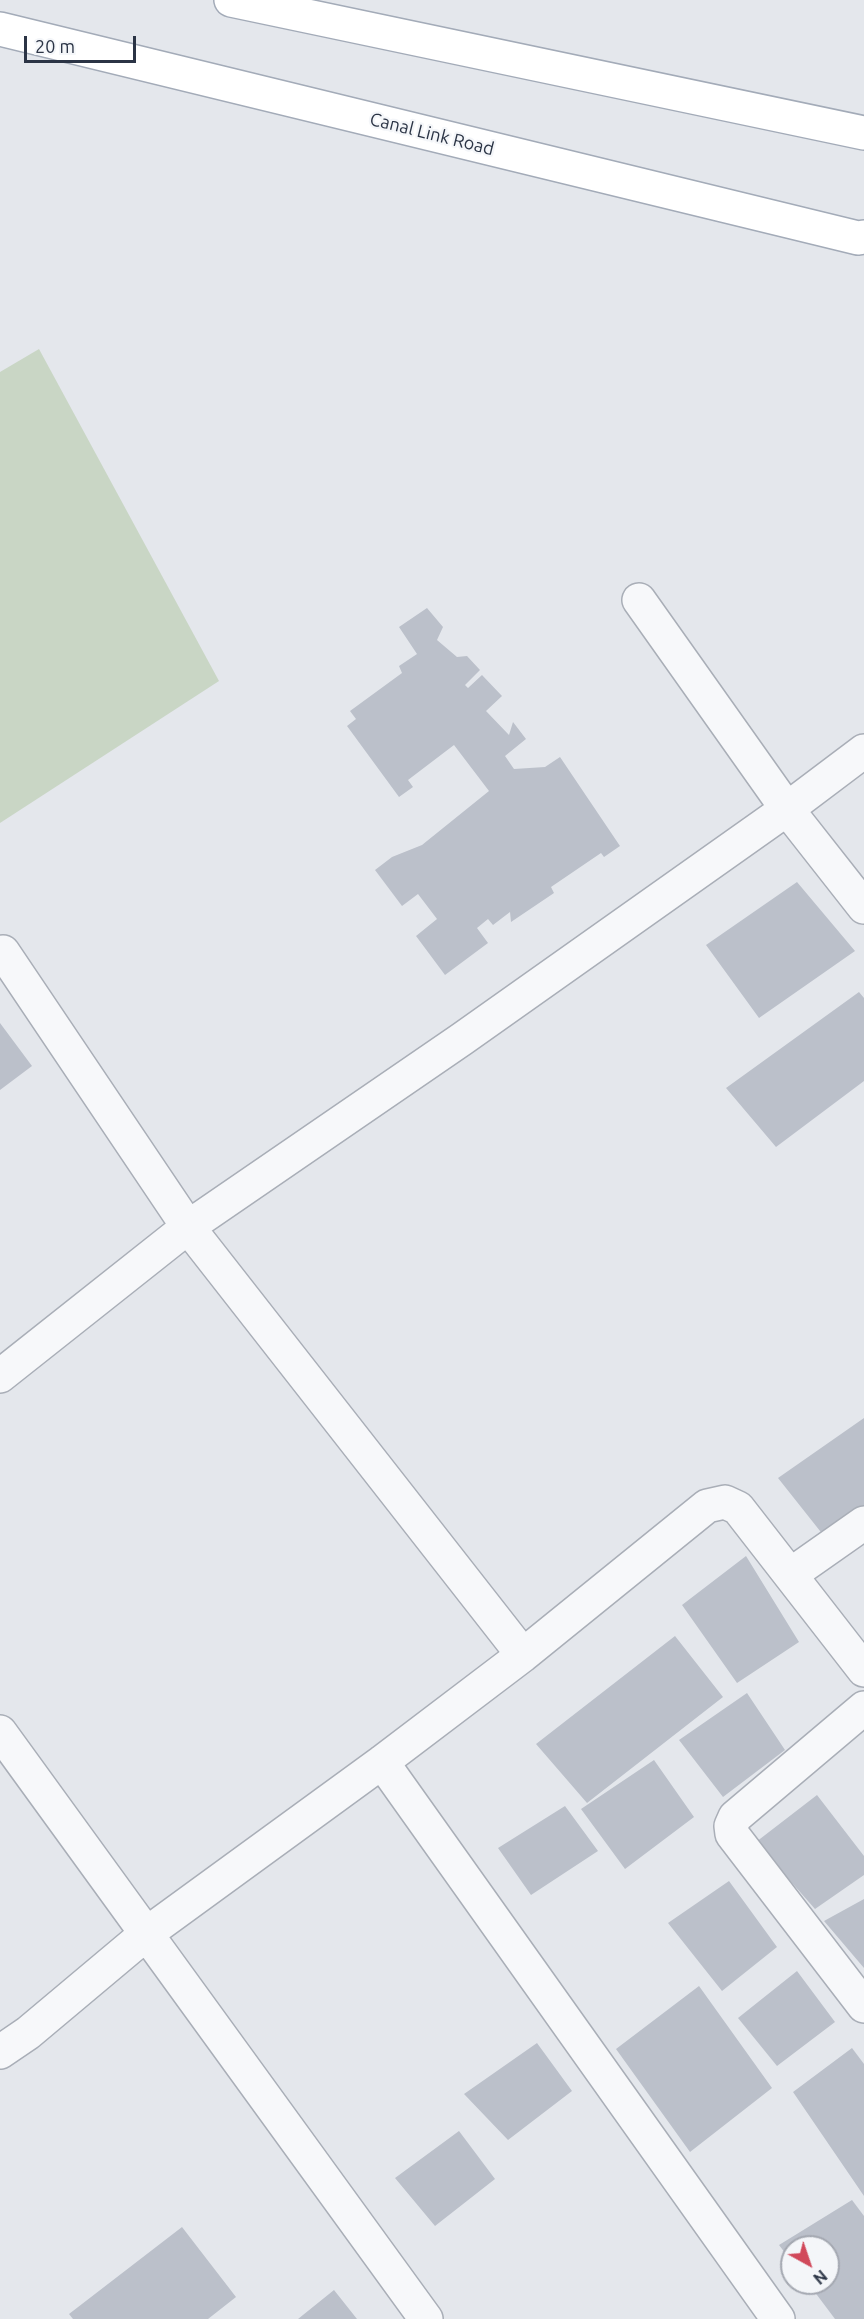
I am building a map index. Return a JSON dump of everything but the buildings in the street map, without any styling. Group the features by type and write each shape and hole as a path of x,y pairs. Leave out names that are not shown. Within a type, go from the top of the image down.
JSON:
{"main road":[{"path":"231,0 864,133"},
{"name":"Canal Link Road","path":"0,29 846,235 864,237"}],"street":[{"path":"639,600 787,809 864,907"},
{"path":"0,1375 188,1227 462,1039 787,809 864,751"},
{"path":"3,952 188,1227 523,1655"},
{"path":"0,2052 28,2033 146,1934 382,1762 523,1655 707,1506 725,1502 738,1508 864,1670"},
{"path":"790,1575 864,1523"},
{"path":"864,1708 735,1817 731,1826 732,1834 864,2006"},
{"path":"0,1732 426,2319"},
{"path":"382,1762 778,2319"}],"green space":[{"path":"39,349 219,681 0,823 0,372"}]}
